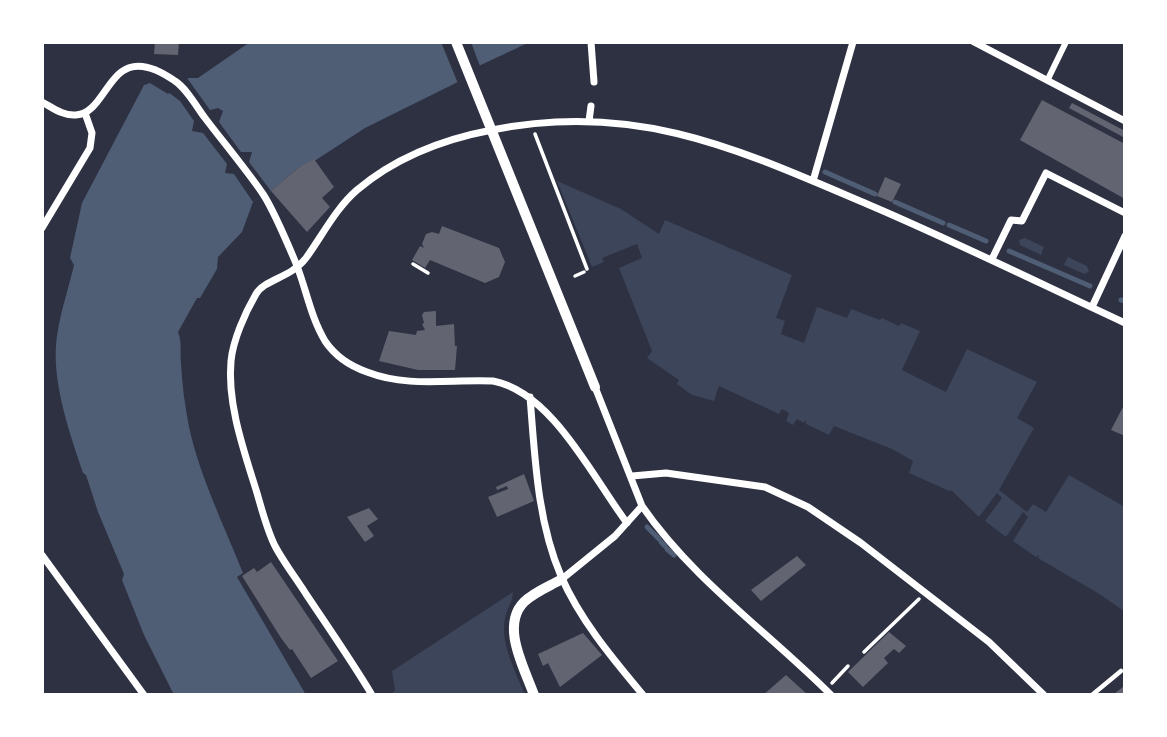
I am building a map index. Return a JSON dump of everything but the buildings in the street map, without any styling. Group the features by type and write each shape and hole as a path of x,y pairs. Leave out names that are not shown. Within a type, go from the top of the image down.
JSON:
{"street":[{"path":"456,42 642,506 717,592 831,695"},
{"path":"591,42 594,82"},
{"path":"813,181 853,42"},
{"path":"974,42 1125,121"},
{"path":"1048,79 1066,42"},
{"path":"42,102 65,114 86,113 116,75 130,68 151,69 179,84 264,195 298,268 320,331 332,349 345,361 382,377 410,382 505,383 530,397 550,416 578,452 627,523"},
{"path":"589,121 591,106"},
{"path":"42,228 91,145 92,128 86,113"},
{"path":"372,695 273,542 246,456 231,387 233,350 257,292 298,268 345,203 376,176 415,155 448,140 534,124 589,121 627,123 681,133 731,148 813,181 992,259 1125,323"},
{"path":"992,259 1011,220 1022,220 1046,173 1125,214"},
{"path":"1092,307 1125,236"},
{"path":"530,397 542,508 562,579 590,627 643,695"},
{"path":"632,477 666,473 774,490 823,516 861,542 989,642 1044,695"},
{"path":"534,695 516,642 515,620 520,607 529,597 562,579 606,544 642,506"},
{"path":"42,555 145,695"}],"lane":[{"path":"1092,695 1121,671"}],"path":[{"path":"538,144 586,270 575,276"},
{"path":"413,264 428,273"},
{"path":"864,652 926,593"},
{"path":"842,673 848,667"}],"shaded area":[{"path":"250,42 530,42 468,71 470,76 365,128 316,160 298,168 253,202 242,232 218,257 217,269 178,332 189,427 206,483 243,573 237,577 306,695 174,695 144,635 122,580 124,574 83,473 57,377 57,335 74,265 70,258 82,203 144,85 150,83 168,94 188,78 198,78"},
{"path":"557,181 621,209 659,234 665,220 792,275 776,318 785,321 781,334 804,343 817,307 847,318 851,309 920,331 902,370 946,392 967,349 1037,382 1017,418 1034,428 999,490 1027,512 1033,504 1046,512 1069,475 1125,507 1125,612 1013,541 1028,517 1023,512 1006,537 985,521 1002,498 997,493 979,517 951,490 909,473 913,461 892,449 834,426 829,435 806,424 806,420 804,423 797,419 793,425 786,421 789,413 782,409 779,414 719,386 714,401 692,395 677,384 679,380 647,358 652,351 619,268 642,258 637,244 602,258 604,262 592,267"},
{"path":"1025,238 1044,247 1041,255 1020,245 1019,240"},
{"path":"1068,257 1087,266 1089,272 1084,274 1064,265"},
{"path":"513,592 506,615 505,638 525,695 391,695 395,690 392,671"}],"pier":[{"path":"441,42 471,42 481,69 472,73 472,79 459,86"},
{"path":"187,78 210,110 218,108 223,111 219,122 241,152 252,152 249,162 271,191 253,202 234,174 225,173 227,164 203,133 192,131 194,121 180,101 168,92"}],"waterway":[{"path":"825,172 875,194"},
{"path":"895,202 943,223"},
{"path":"949,225 986,241"},
{"path":"1009,251 1090,286"},
{"path":"1121,300 1125,301"},
{"path":"647,527 659,539"},
{"path":"661,542 665,546"},
{"path":"667,549 674,555"}]}
